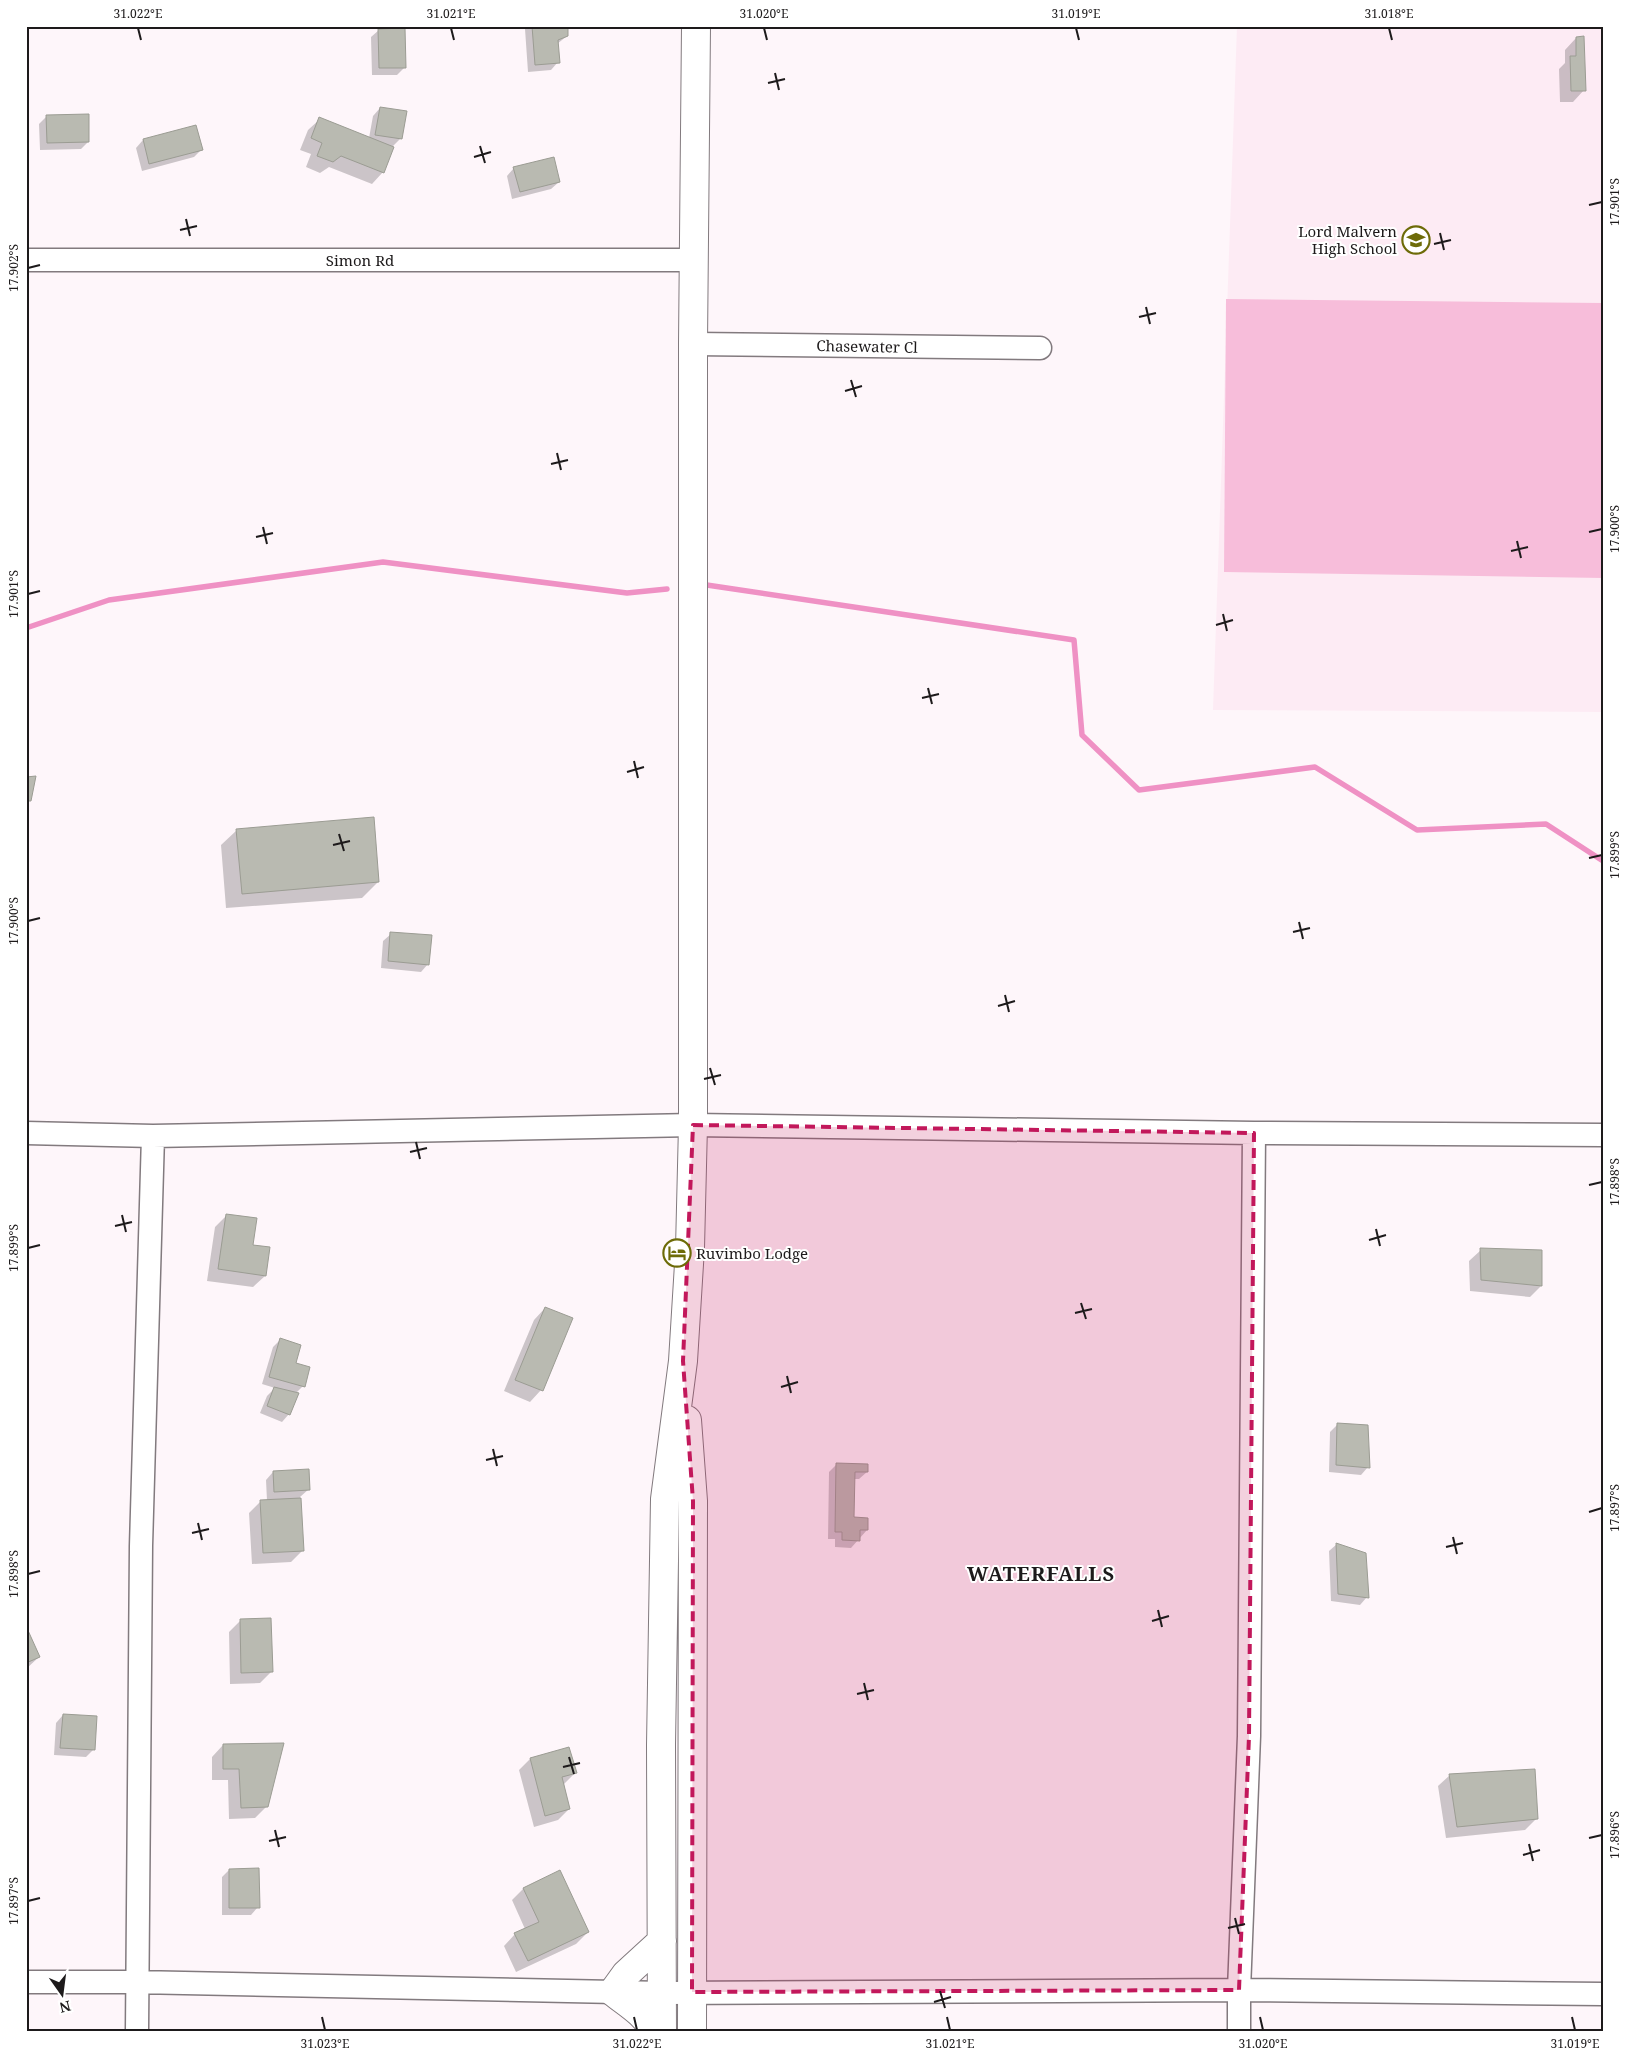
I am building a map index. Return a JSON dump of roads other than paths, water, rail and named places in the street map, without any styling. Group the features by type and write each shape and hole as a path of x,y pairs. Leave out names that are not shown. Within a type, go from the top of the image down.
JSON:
{"street":[{"path":"662,2031 661,1745 665,1499 683,1361 690,1248 693,1125 693,344 696,26"},
{"name":"Simon Rd","path":"26,260 694,260"},
{"name":"Chasewater Cl","path":"693,344 1040,348"},
{"path":"26,1134 153,1136 693,1125 1254,1133 1603,1135"},
{"path":"1239,2031 1238,1990 1249,1736 1254,1133"},
{"path":"137,2031 141,1546 153,1136"},
{"path":"683,1361 692,1501 692,2031"},
{"path":"613,1992 626,1974 662,1941"},
{"path":"26,1982 136,1982 662,1993 1238,1990 1603,1994"},
{"path":"613,1992 634,2008 651,2025 654,2031"}],"waterway":[{"path":"26,628 109,600 383,562 627,593 667,589"},
{"path":"700,584 1074,640 1082,735 1139,790 1315,767 1417,830 1546,824 1603,861"}],"place":[{"name":"Lord Malvern High School","path":"1416,240"},
{"name":"Ruvimbo Lodge","path":"677,1253"}],"district":[{"name":"WATERFALLS","path":"1041,1573"}]}
